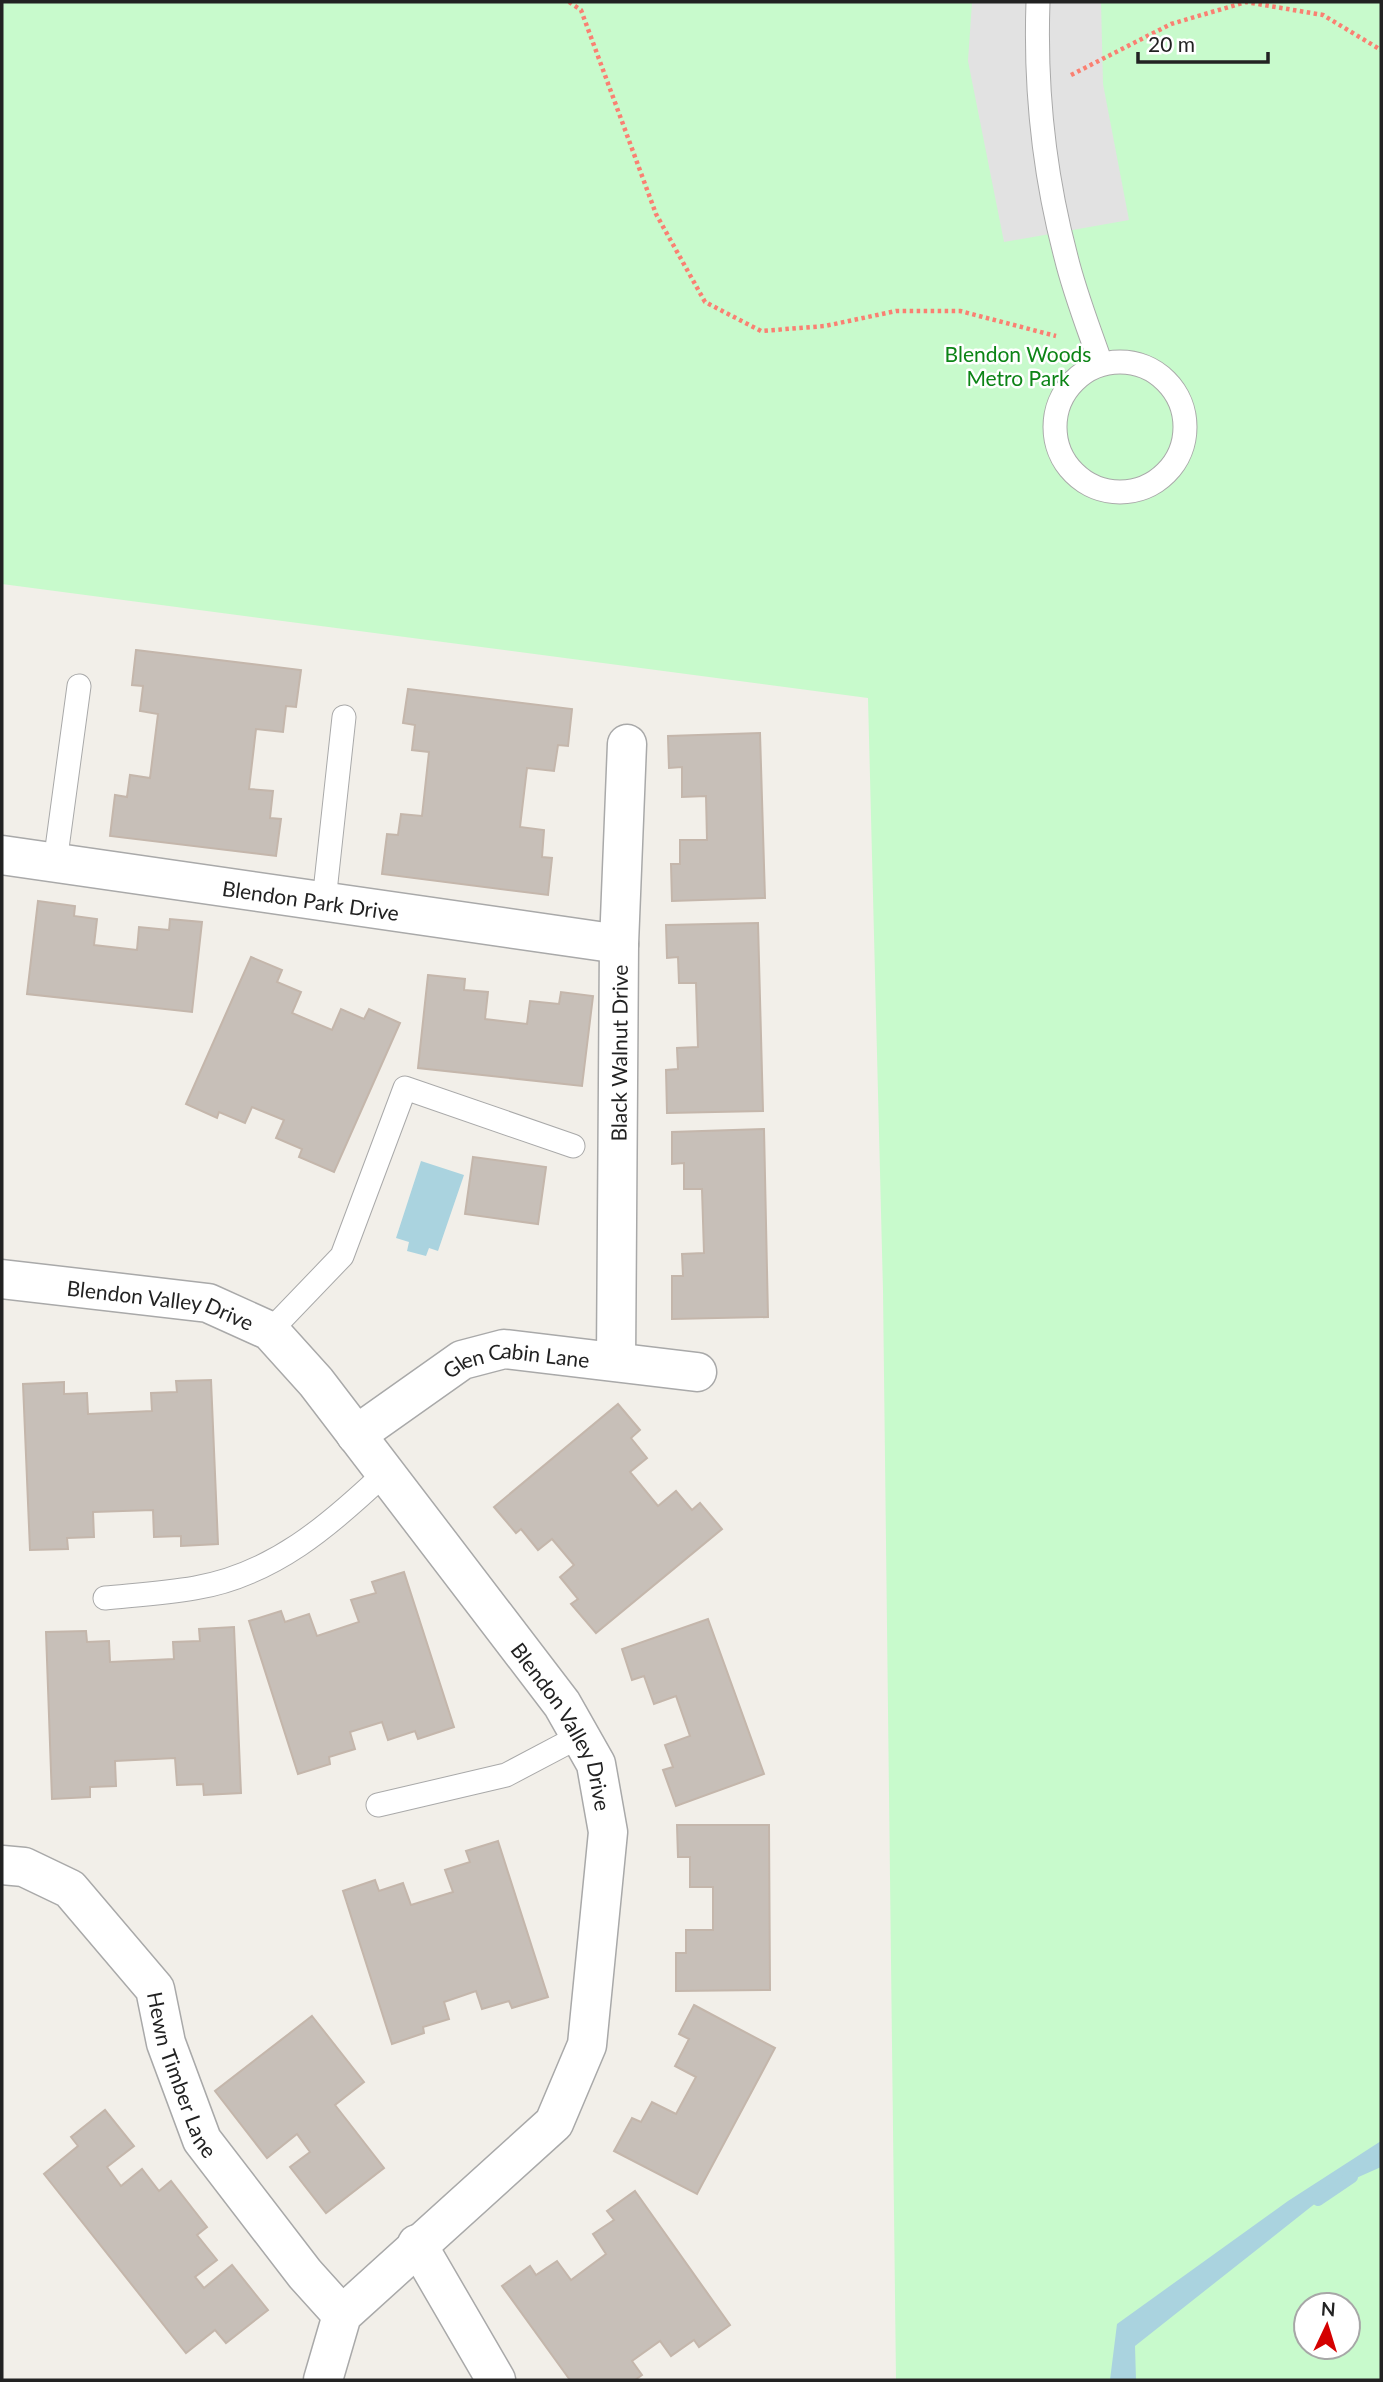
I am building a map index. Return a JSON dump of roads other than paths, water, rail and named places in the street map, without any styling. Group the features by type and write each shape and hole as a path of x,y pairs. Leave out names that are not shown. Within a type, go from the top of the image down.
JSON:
{"street":[{"name":"Black Walnut Drive","path":"616,1361 620,944 627,744"},
{"name":"Blendon Park Drive","path":"2,855 620,944"},
{"name":"Blendon Valley Drive","path":"2,1279 208,1303 270,1331 316,1382 562,1704 596,1764 608,1832 587,2045 554,2123 417,2244 342,2315"},
{"name":"Glen Cabin Lane","path":"356,1435 462,1360 504,1349 697,1372"},
{"name":"Hewn Timber Lane","path":"2,1865 24,1867 71,1889 155,1989 166,2043 202,2140 305,2274 342,2315"},
{"path":"417,2244 496,2380"},
{"path":"323,2380 342,2315"}],"lane":[{"path":"1038,2 1039,92 1051,191 1066,258 1098,355"},
{"path":"1098,355 1146,367 1165,380 1179,397 1185,419 1184,442 1175,463 1159,480 1139,489 1116,492 1095,487 1075,475 1062,457 1055,435 1056,412 1065,391 1098,355"},
{"path":"55,863 79,686"},
{"path":"324,901 344,717"},
{"path":"270,1331 342,1256 405,1088 573,1146"},
{"path":"105,1598 197,1588 240,1575 275,1560 328,1527 385,1473"},
{"path":"378,1805 506,1775 580,1736"}],"water":[{"path":"421,1161 464,1175 438,1251 429,1248 426,1256 407,1251 409,1242 396,1238"},
{"path":"1381,2141 1381,2167 1336,2187 1135,2346 1136,2380 1110,2380 1117,2324 1288,2201"}],"waterway":[{"path":"1318,2200 1352,2177"}],"park label":[{"name":"Blendon Woods Metro Park","path":"1018,365"}]}
